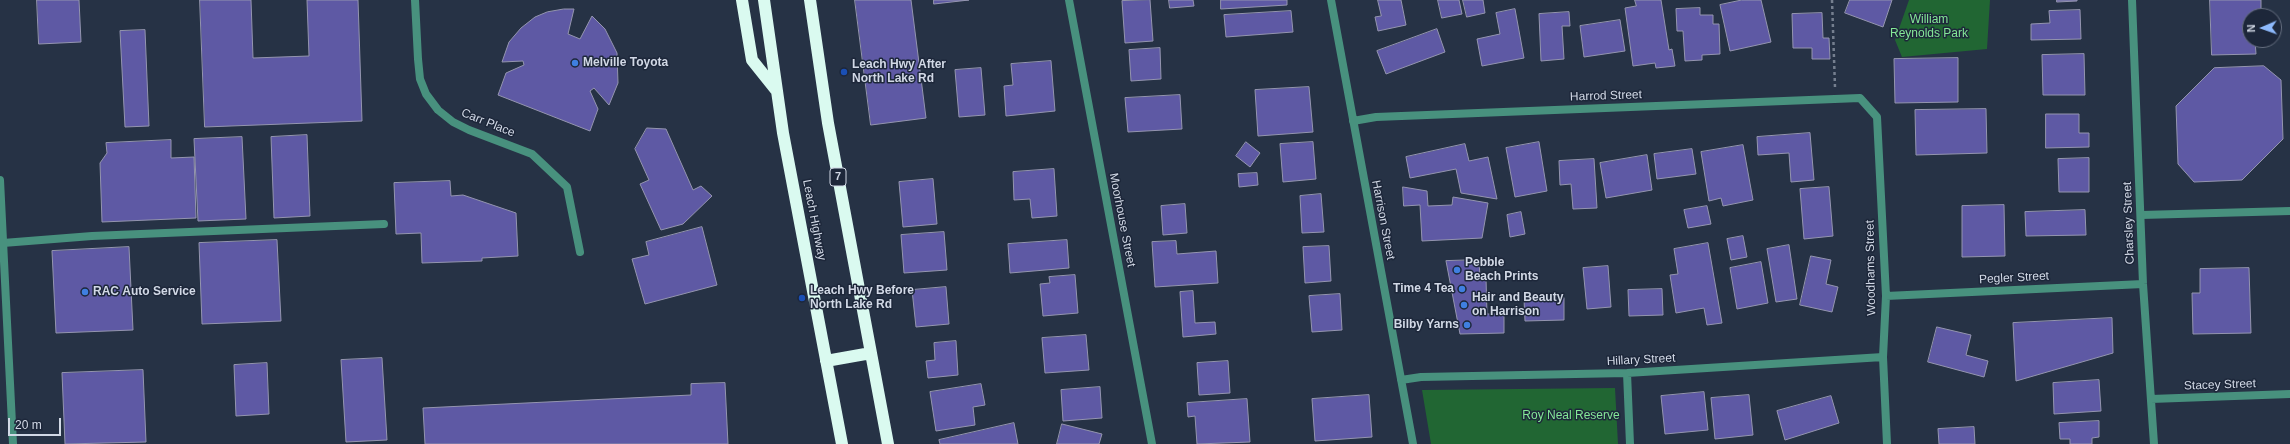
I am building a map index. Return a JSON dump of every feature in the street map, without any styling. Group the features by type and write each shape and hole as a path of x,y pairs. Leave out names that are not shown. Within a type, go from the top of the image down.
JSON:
{"highway":[{"path":"742,0 752,60 777,91"},
{"name":"Leach Highway","path":"764,0 777,91 842,444"},
{"name":"7","path":"810,0 828,123 888,444"},
{"path":"826,361 871,353"}],"street":[{"name":"Carr Place","path":"415,0 420,79 426,94 438,110 453,122 469,130 532,154 567,187 580,252"},
{"name":"Moorhouse Street","path":"1069,0 1152,444"},
{"name":"Harrison Street","path":"1331,0 1413,444"},
{"name":"Charsley Street","path":"2132,0 2143,284 2154,444"},
{"name":"Harrod Street","path":"1353,121 1376,117 1860,98"},
{"name":"Woodhams Street","path":"1860,98 1877,117 1886,296 1883,357 1888,444"},
{"path":"0,180 13,444"},
{"path":"2141,215 2290,211"},
{"path":"3,244 92,236 188,234 384,224"},
{"name":"Pegler Street","path":"1886,296 2143,284"},
{"name":"Hillary Street","path":"1401,380 1421,377 1627,373 1883,357"},
{"path":"1627,373 1630,444"},
{"name":"Stacey Street","path":"2151,399 2290,394"}],"path":[{"path":"1832,0 1836,100"}],"green space":[{"name":"William Reynolds Park","path":"1909,0 1990,0 1987,49 1902,57 1895,40"},
{"name":"Roy Neal Reserve","path":"1615,388 1618,444 1431,444 1422,390"}],"building":[{"path":"37,0 79,0 81,42 39,44"},
{"path":"200,0 251,0 253,58 309,56 307,0 358,0 362,121 205,127"},
{"path":"855,0 911,0 926,118 871,125"},
{"path":"934,0 969,0 934,4"},
{"path":"1150,0 1153,41 1125,43 1122,1"},
{"path":"1169,0 1193,0 1194,6 1170,8"},
{"path":"1221,0 1287,0 1287,5 1221,9"},
{"path":"1378,0 1401,0 1406,25 1378,31 1375,17 1381,16"},
{"path":"1438,0 1459,0 1462,14 1442,18"},
{"path":"1463,0 1483,0 1485,13 1467,17"},
{"path":"1635,0 1661,0 1669,50 1672,49 1675,66 1656,68 1655,63 1633,66 1625,8 1636,6"},
{"path":"1742,0 1761,0 1771,42 1730,51 1720,5"},
{"path":"1850,0 1892,0 1883,27 1845,13"},
{"path":"2057,0 2077,0 2077,1 2057,2"},
{"path":"2210,0 2261,0 2261,8 2242,8 2242,48 2256,48 2256,54 2212,55"},
{"path":"1700,8 1700,15 1713,15 1713,24 1719,24 1720,54 1702,55 1702,60 1685,61 1683,31 1677,31 1676,9"},
{"path":"574,9 568,34 580,39 592,16 605,29 617,53 618,83 609,105 594,88 590,91 598,109 590,131 498,95 506,73 524,65 523,61 502,62 509,42 521,28 535,17 547,12"},
{"path":"1515,9 1524,58 1482,66 1477,39 1500,34 1496,13"},
{"path":"2080,10 2081,39 2031,40 2031,24 2050,23 2049,11"},
{"path":"1291,11 1293,32 1226,37 1224,15"},
{"path":"1569,12 1570,26 1562,26 1564,59 1541,61 1539,14"},
{"path":"1822,13 1823,38 1829,38 1830,59 1812,59 1812,48 1793,48 1792,14"},
{"path":"1620,20 1625,51 1584,57 1580,26"},
{"path":"1437,29 1445,52 1386,74 1377,51"},
{"path":"145,30 149,126 125,127 120,31"},
{"path":"1160,48 1161,79 1131,81 1129,50"},
{"path":"2084,54 2085,95 2043,95 2042,55"},
{"path":"1958,58 1958,102 1895,103 1894,59"},
{"path":"1051,61 1055,111 1006,116 1004,86 1013,85 1011,64"},
{"path":"2264,66 2281,80 2283,139 2242,180 2194,182 2178,164 2176,106 2214,68"},
{"path":"981,68 985,115 959,117 955,70"},
{"path":"1309,87 1313,132 1258,136 1255,90"},
{"path":"1180,95 1182,129 1128,132 1125,98"},
{"path":"1986,109 1987,153 1916,155 1915,110"},
{"path":"2046,114 2079,114 2079,133 2089,133 2089,147 2046,148"},
{"path":"647,128 666,129 693,190 701,186 712,196 683,224 661,230 640,184 649,180 635,149"},
{"path":"1810,133 1814,180 1791,182 1789,153 1758,155 1757,137"},
{"path":"307,135 310,216 274,218 271,137"},
{"path":"242,137 246,219 198,221 194,139"},
{"path":"171,140 171,158 194,157 196,218 102,222 100,163 107,153 106,143"},
{"path":"1246,142 1260,153 1250,167 1236,156"},
{"path":"1313,142 1316,179 1283,182 1280,144"},
{"path":"1539,142 1547,191 1515,197 1506,148"},
{"path":"1465,144 1469,161 1488,157 1497,199 1461,193 1456,169 1410,178 1406,157"},
{"path":"1743,145 1753,200 1723,206 1721,198 1709,201 1701,152"},
{"path":"1692,149 1696,174 1657,179 1654,154"},
{"path":"1647,155 1652,190 1606,198 1600,163"},
{"path":"2089,158 2089,192 2059,192 2058,159"},
{"path":"1594,159 1597,208 1573,209 1571,184 1560,185 1559,161"},
{"path":"1054,169 1057,216 1032,218 1030,199 1014,200 1013,172"},
{"path":"1257,173 1258,185 1239,187 1238,174"},
{"path":"933,179 937,224 903,227 899,182"},
{"path":"450,181 451,196 463,195 516,213 518,256 482,258 482,261 422,263 421,233 396,234 394,183"},
{"path":"1403,187 1427,191 1428,206 1452,205 1453,197 1488,203 1482,238 1422,241 1420,205 1404,206"},
{"path":"1829,187 1833,236 1804,239 1800,189"},
{"path":"1321,194 1324,232 1302,233 1300,196"},
{"path":"1185,204 1187,233 1163,235 1161,206"},
{"path":"2004,205 2005,256 1962,257 1962,206"},
{"path":"1707,206 1711,224 1688,228 1684,210"},
{"path":"2085,210 2086,235 2026,236 2025,212"},
{"path":"1521,212 1525,234 1510,237 1507,215"},
{"path":"702,227 717,285 645,304 632,259 649,255 646,242"},
{"path":"944,232 947,270 904,273 901,235"},
{"path":"1743,236 1747,257 1731,260 1727,239"},
{"path":"277,240 281,321 202,324 199,243"},
{"path":"1067,240 1069,268 1010,273 1008,244"},
{"path":"1176,241 1177,254 1216,251 1218,283 1155,287 1152,242"},
{"path":"1708,243 1722,323 1707,325 1704,308 1676,313 1670,275 1678,274 1674,249"},
{"path":"1789,245 1797,299 1776,302 1767,249"},
{"path":"1329,246 1331,281 1305,283 1303,247"},
{"path":"129,247 133,330 56,333 52,251"},
{"path":"1811,256 1831,260 1826,284 1838,287 1832,312 1800,305"},
{"path":"1479,260 1480,278 1486,278 1487,314 1504,314 1504,333 1460,334 1446,261"},
{"path":"1761,262 1768,303 1737,309 1730,268"},
{"path":"1608,266 1611,307 1587,309 1583,268"},
{"path":"2249,268 2251,333 2193,334 2192,293 2200,293 2200,269"},
{"path":"1075,275 1078,313 1043,316 1040,284 1050,283 1049,277"},
{"path":"946,287 949,324 916,327 912,290"},
{"path":"1662,289 1663,315 1629,316 1628,290"},
{"path":"1193,291 1195,323 1215,322 1216,334 1183,337 1180,292"},
{"path":"1340,294 1342,330 1312,332 1309,296"},
{"path":"1564,298 1564,320 1525,321 1524,299"},
{"path":"2112,318 2113,353 2016,381 2013,323"},
{"path":"1937,327 1971,335 1966,355 1988,361 1984,377 1928,362"},
{"path":"1086,335 1089,370 1045,373 1042,338"},
{"path":"956,341 958,375 928,378 926,361 935,360 934,343"},
{"path":"382,358 387,440 346,442 341,360"},
{"path":"1228,361 1230,393 1199,395 1197,363"},
{"path":"267,363 269,414 236,416 234,365"},
{"path":"143,370 146,442 65,444 62,373"},
{"path":"2099,380 2101,411 2054,414 2053,383"},
{"path":"725,383 728,444 425,444 423,408 691,395 691,384"},
{"path":"981,384 985,405 973,407 975,425 936,431 930,392"},
{"path":"1100,387 1102,418 1063,421 1061,390"},
{"path":"1704,392 1708,430 1665,434 1661,396"},
{"path":"1369,395 1372,437 1315,441 1312,399"},
{"path":"1749,395 1753,435 1715,439 1711,398"},
{"path":"1831,396 1839,423 1785,440 1777,411"},
{"path":"1247,399 1250,442 1197,444 1195,416 1188,417 1187,403"},
{"path":"2099,421 2099,437 2092,438 2092,444 2070,444 2070,439 2060,439 2059,423"},
{"path":"1014,423 1018,444 940,444 939,440"},
{"path":"1062,424 1102,434 1099,444 1057,444"},
{"path":"1974,427 1975,444 1939,444 1938,429"}],"place":[{"name":"Melville Toyota","path":"575,63"},
{"name":"Leach Hwy After North Lake Rd","path":"844,72"},
{"name":"Pebble Beach Prints","path":"1457,270"},
{"name":"Time 4 Tea","path":"1462,289"},
{"name":"RAC Auto Service","path":"85,292"},
{"name":"Leach Hwy Before North Lake Rd","path":"802,298"},
{"name":"Hair and Beauty on Harrison","path":"1464,305"},
{"name":"Bilby Yarns","path":"1467,325"}]}
